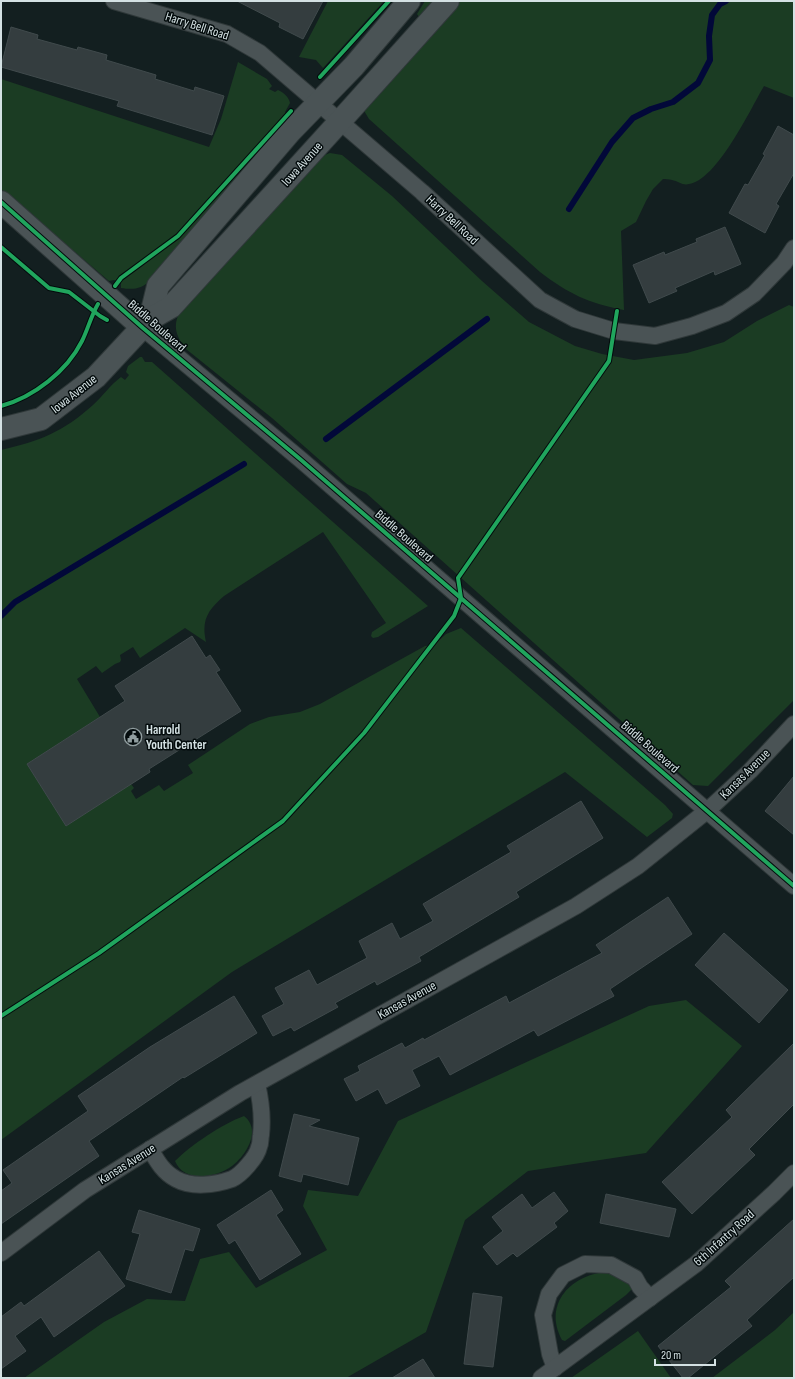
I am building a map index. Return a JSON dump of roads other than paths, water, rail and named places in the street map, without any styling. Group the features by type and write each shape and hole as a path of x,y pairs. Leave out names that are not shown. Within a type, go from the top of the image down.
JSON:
{"street":[{"name":"Harry Bell Road","path":"114,1 227,34 260,53 422,192 540,300 575,319 614,331 655,336 692,326 726,313 754,294 784,263 794,248"},
{"path":"146,323 158,286 290,132 354,66 409,1"},
{"name":"Iowa Avenue","path":"1,429 41,419 96,377 146,323 171,307 448,1"},
{"name":"Biddle Boulevard","path":"1,202 146,323 300,459 708,810 794,886"},
{"name":"Kansas Avenue","path":"1,1252 85,1190 257,1084 576,906 638,866 708,810 750,771 794,724"},
{"path":"150,1149 159,1165 176,1179 192,1184 214,1183 234,1178 250,1164 259,1148 262,1119 261,1101 257,1084"},
{"name":"6th Infantry Road","path":"541,1378 696,1264 794,1173"},
{"path":"555,1368 550,1354 543,1315 549,1294 563,1275 585,1264 611,1266 635,1278 640,1287 650,1298"}],"waterway":[{"path":"569,209 612,142 633,118 651,109 673,102 698,83 710,60 709,36 712,15 720,4 726,1"},
{"path":"326,439 487,319"},
{"path":"1,616 15,602 244,464"}],"place":[{"name":"Harrold Youth Center","path":"133,737"}]}
